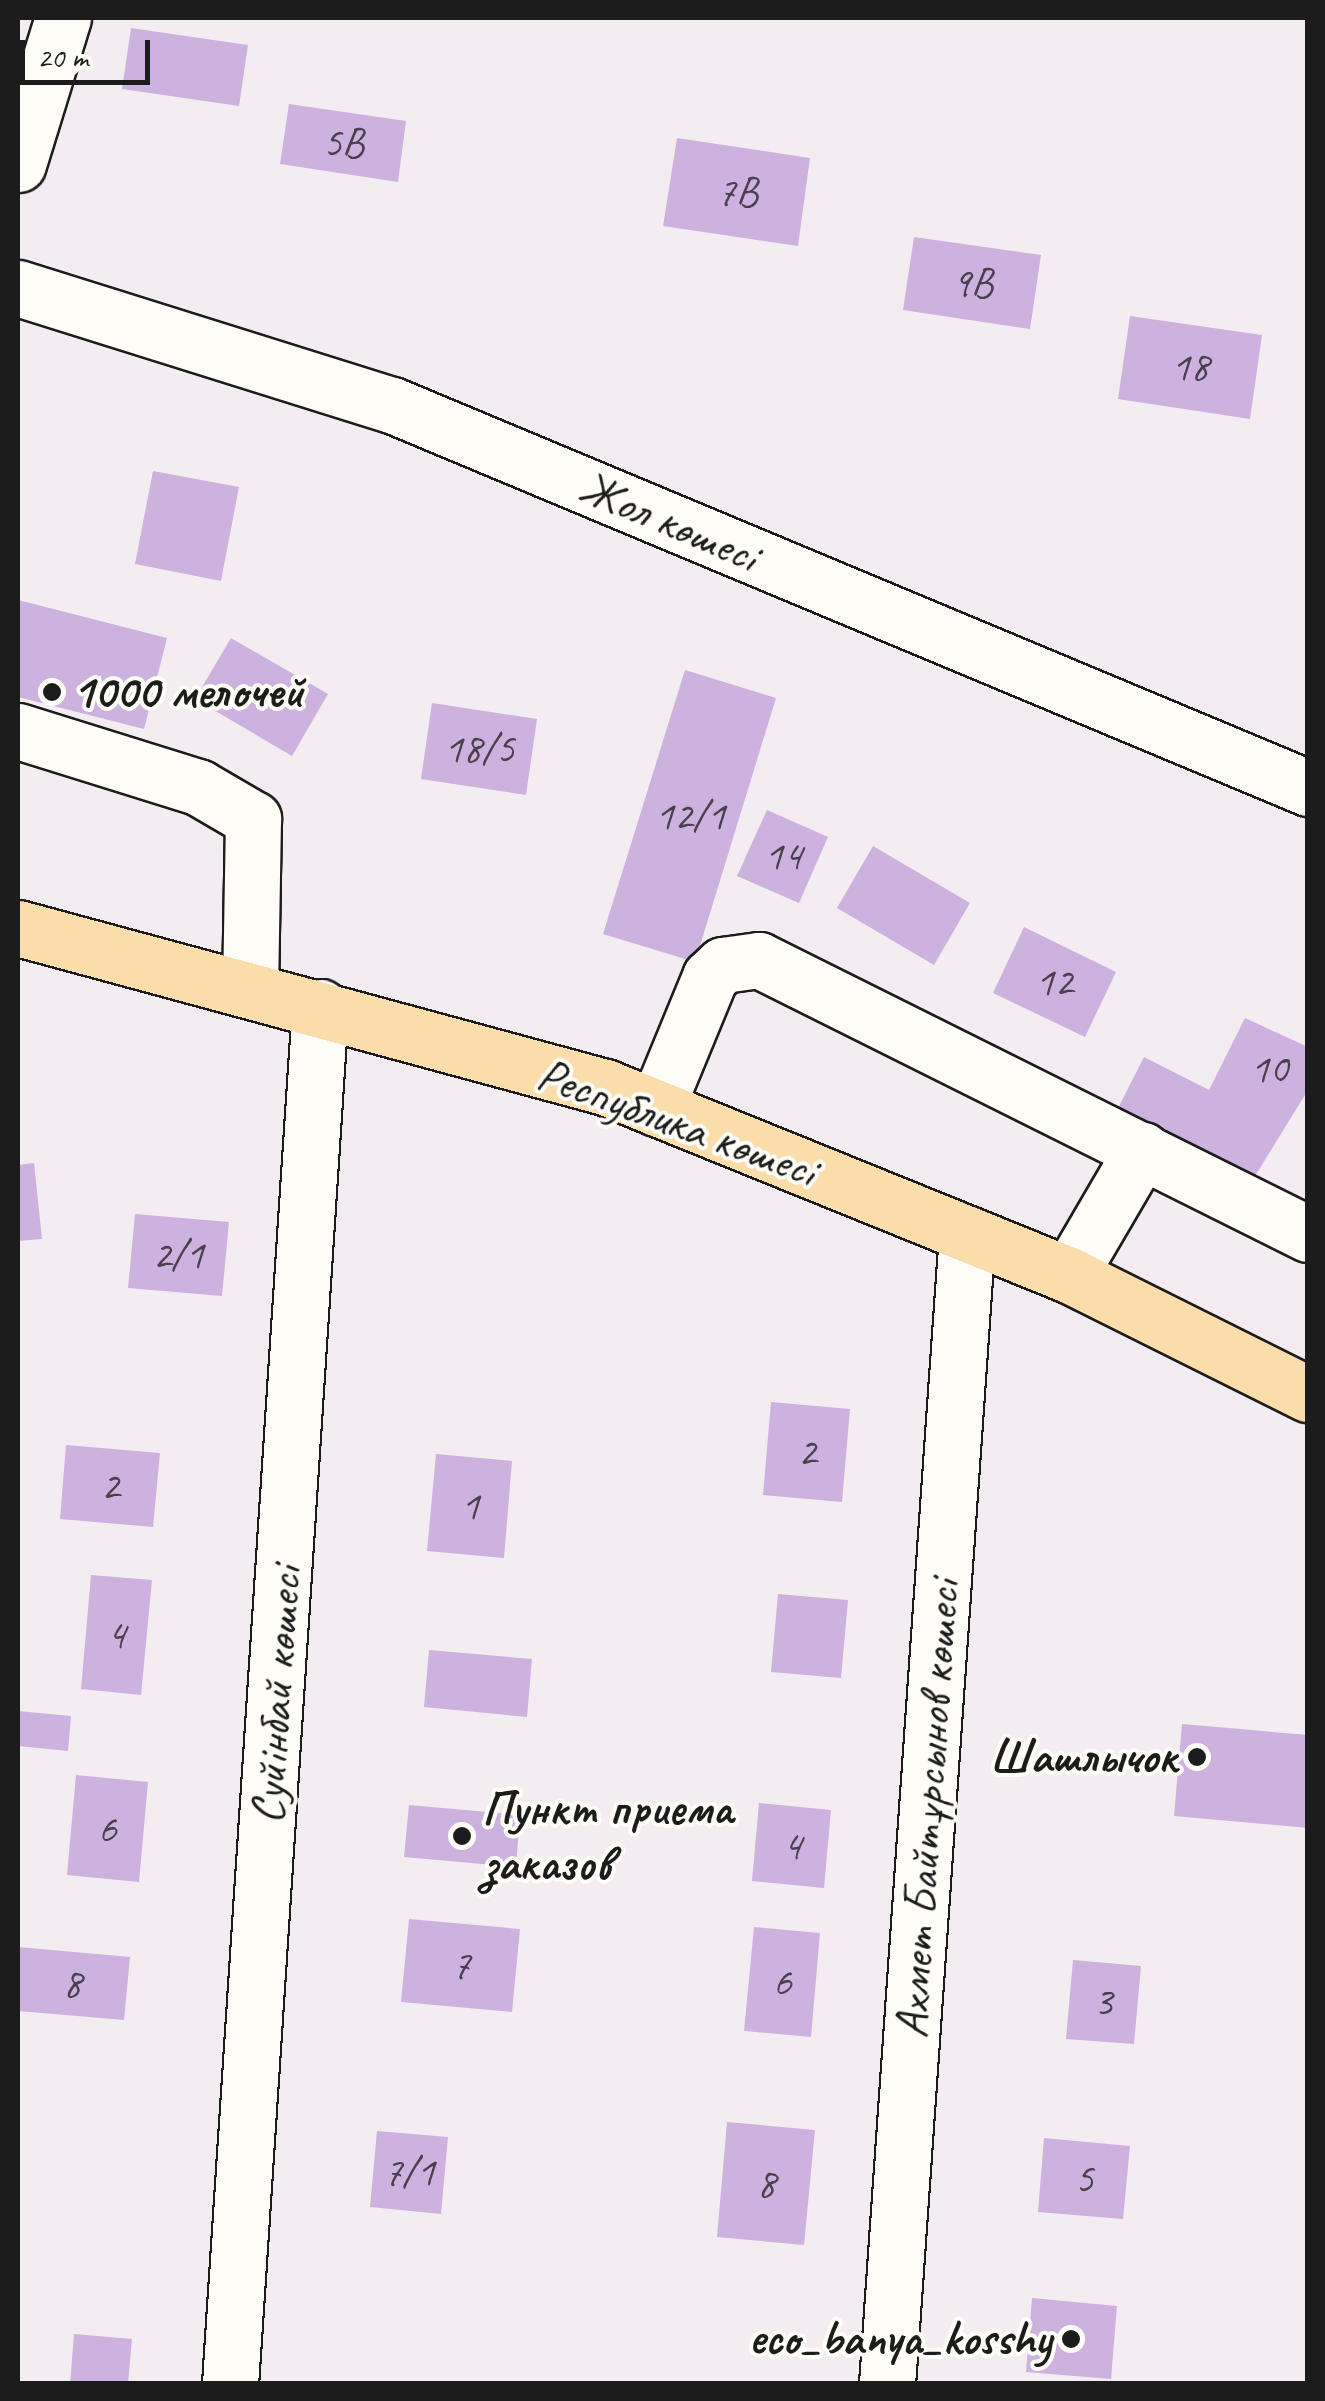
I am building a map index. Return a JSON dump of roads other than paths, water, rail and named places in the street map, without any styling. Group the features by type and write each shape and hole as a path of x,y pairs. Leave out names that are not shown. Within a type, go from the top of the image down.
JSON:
{"main road":[{"name":"Республика көшесі","path":"18,928 320,1007 656,1108 1068,1275 1308,1394"}],"street":[{"path":"18,164 46,23"},
{"name":"Жол көшесі","path":"18,288 392,404 1308,788"},
{"path":"18,731 198,787 254,819 250,988"},
{"path":"656,1108 710,977 723,965 759,960 1308,1234"},
{"name":"Суйінбай көшесі","path":"230,2384 320,1007"},
{"path":"1068,1275 1142,1150"},
{"name":"Ахмет Байтұрсынов көшесі","path":"886,2384 966,1234"}],"place":[{"name":"1000 мелочей","path":"52,692"},
{"name":"Шашлычок","path":"1197,1757"},
{"name":"Пункт приема заказов","path":"462,1836"},
{"name":"eco_banya_kosshy","path":"1071,2339"}]}
